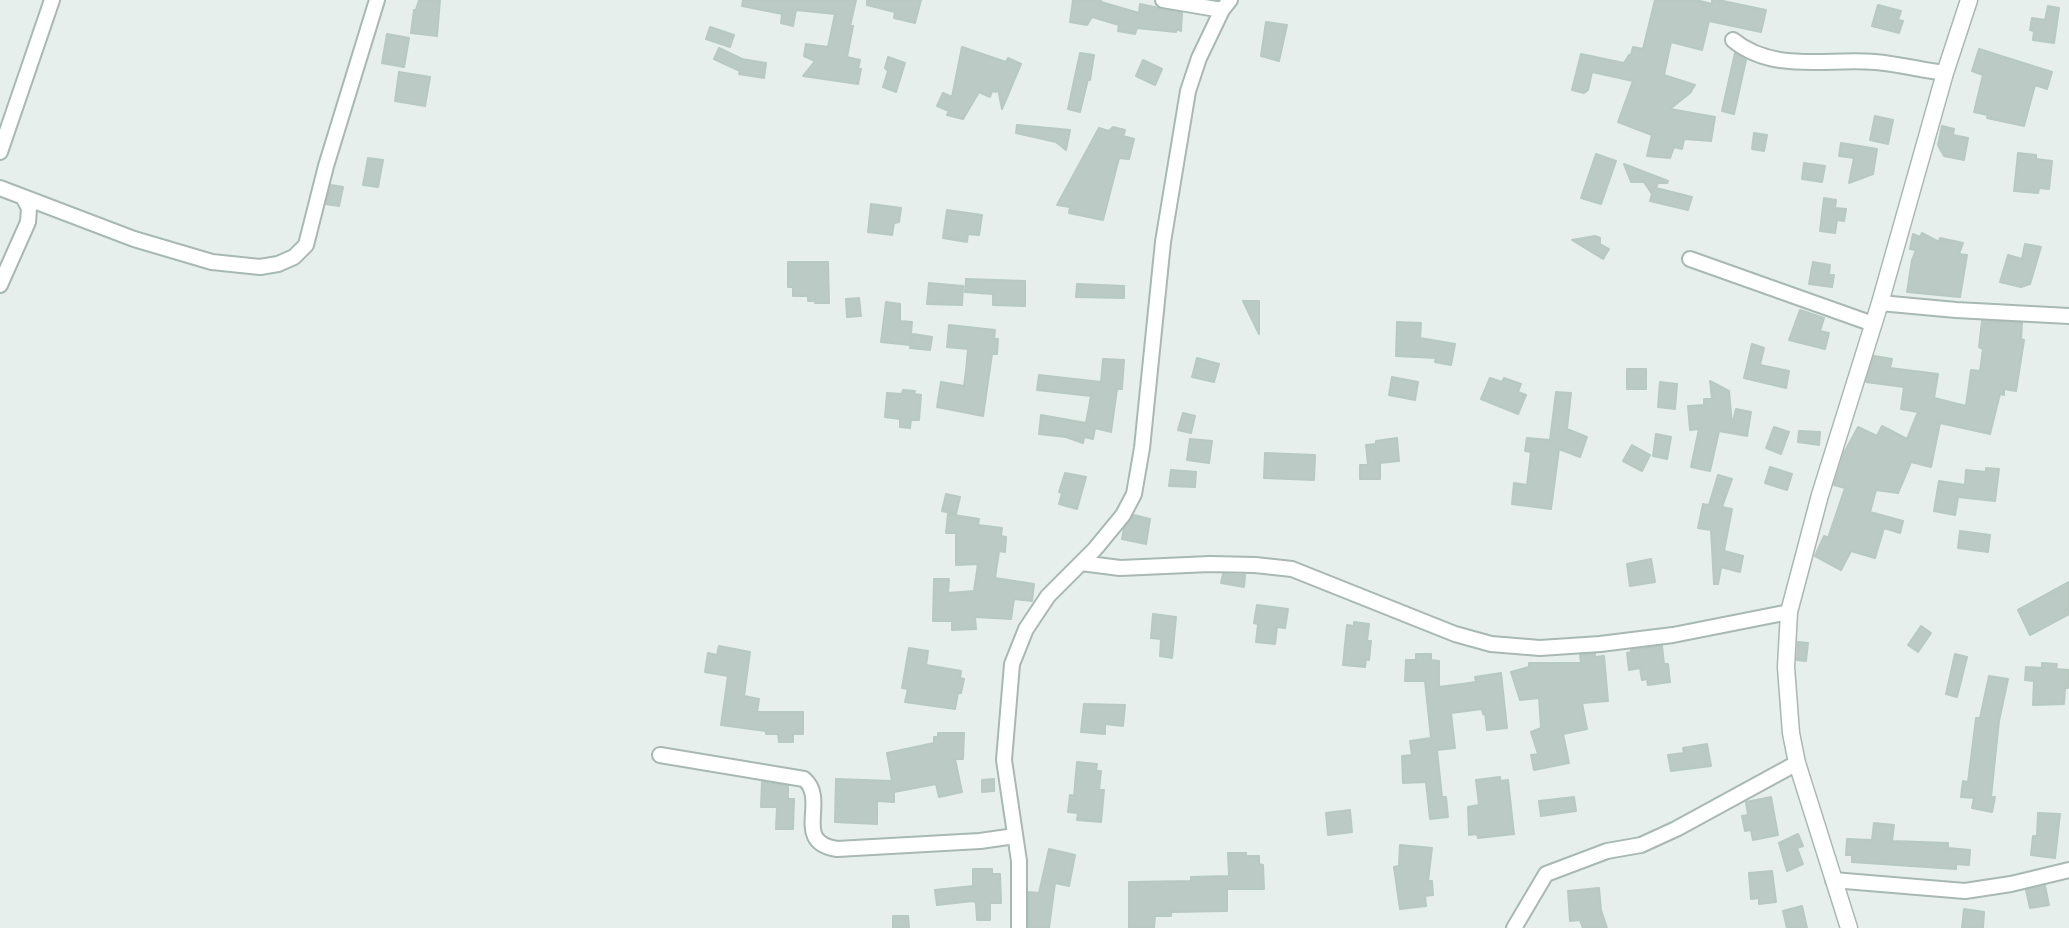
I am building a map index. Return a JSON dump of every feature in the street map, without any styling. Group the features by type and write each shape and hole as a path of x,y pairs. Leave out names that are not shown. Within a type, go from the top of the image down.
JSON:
{"street":[{"path":"0,152 52,0"},
{"path":"0,188 134,239 212,262 260,267 278,264 294,257 306,245 326,166 377,0"},
{"path":"1019,928 1019,861 1004,760 1012,664 1026,629 1048,596 1123,515 1134,494 1142,448 1163,242 1188,91 1199,58 1226,5 1163,0"},
{"path":"1849,928 1797,763 1791,733 1786,667 1789,612 1945,73 1969,0"},
{"path":"1733,40 1744,49 1773,59 1805,63 1875,62 1945,73"},
{"path":"0,285 28,222 29,208 24,198"},
{"path":"1690,259 1873,324"},
{"path":"1880,303 2069,316"},
{"path":"1081,563 1120,568 1210,564 1292,569 1455,634 1491,644 1539,648 1673,635 1789,612"},
{"path":"660,755 804,779 811,785 814,796 813,833 818,842 827,847 837,849 980,841 1015,836"},
{"path":"1514,928 1546,874 1607,851 1641,845 1797,763"},
{"path":"1833,880 1965,891 2011,884 2069,870"}],"building":[{"path":"419,0 440,0 437,36 411,33 414,10"},
{"path":"743,0 856,0 847,57 860,60 858,84 803,76 815,61 804,56 806,44 828,47 835,14 796,10 793,26 781,23 782,14 742,6"},
{"path":"867,0 921,0 915,23 894,18 895,12 867,5"},
{"path":"1073,0 1101,0 1139,13 1140,4 1182,13 1181,31 1137,28 1135,34 1118,31 1119,25 1092,17 1087,25 1070,22"},
{"path":"1655,0 1696,0 1712,4 1712,0 1718,0 1766,10 1761,32 1709,21 1702,50 1671,42 1664,75 1695,85 1690,93 1670,109 1715,117 1711,141 1684,139 1682,149 1674,147 1670,158 1647,156 1652,135 1618,122 1633,81 1592,72 1588,90 1584,93 1572,90 1581,54 1624,63 1631,55 1633,47 1643,49"},
{"path":"1878,5 1901,11 1898,20 1903,21 1899,33 1872,26"},
{"path":"2048,6 2059,8 2054,43 2033,40 2034,31 2030,30 2032,18 2045,20"},
{"path":"1266,22 1287,25 1279,61 1261,56"},
{"path":"710,27 734,35 730,47 706,39"},
{"path":"387,34 409,38 404,67 382,63"},
{"path":"962,47 1006,62 1008,58 1021,64 1002,109 998,89 996,92 992,91 990,97 979,92 963,119 947,115 949,111 937,106 943,93 952,97"},
{"path":"719,48 742,59 766,63 764,78 739,74 740,71 714,59"},
{"path":"1979,49 2052,72 2047,89 2035,85 2024,126 1987,118 1988,115 1974,112 1983,75 1972,71"},
{"path":"1080,53 1094,55 1080,112 1068,109"},
{"path":"1735,53 1746,60 1734,114 1722,111"},
{"path":"888,57 905,63 896,92 883,87 888,71 885,68"},
{"path":"1143,60 1162,69 1155,85 1136,76"},
{"path":"399,72 430,77 425,106 395,101"},
{"path":"1875,116 1893,120 1888,144 1870,140"},
{"path":"1017,125 1070,130 1066,150 1056,142 1016,133"},
{"path":"1942,126 1954,129 1953,135 1968,138 1964,160 1944,156 1938,145"},
{"path":"1113,127 1125,130 1123,136 1134,139 1129,159 1119,158 1103,220 1069,213 1070,207 1057,205 1099,128 1109,131"},
{"path":"1754,133 1767,135 1764,151 1752,149"},
{"path":"1841,143 1877,149 1873,174 1849,183 1854,158 1839,156"},
{"path":"2018,153 2036,155 2036,159 2052,161 2049,189 2039,188 2038,193 2014,191"},
{"path":"1596,154 1616,161 1601,204 1581,198"},
{"path":"368,158 383,160 378,187 363,185"},
{"path":"1804,163 1825,166 1822,182 1802,179"},
{"path":"1624,164 1668,181 1658,183 1656,188 1692,197 1688,210 1650,201 1652,194 1644,182 1631,182"},
{"path":"331,185 343,187 339,206 326,204"},
{"path":"1824,198 1836,200 1835,208 1846,209 1844,221 1837,220 1835,233 1820,231"},
{"path":"871,204 901,208 899,222 894,223 892,235 868,232"},
{"path":"947,210 982,215 979,235 968,234 967,242 943,238"},
{"path":"1922,233 1939,242 1940,238 1963,243 1959,254 1967,255 1960,297 1907,292 1916,250 1910,249 1913,234 1920,237"},
{"path":"1595,236 1600,238 1600,244 1609,249 1603,259 1572,240"},
{"path":"2025,244 2041,247 2030,284 2021,287 2000,282 2008,255 2022,259"},
{"path":"788,262 828,262 829,303 808,301 808,296 793,296 793,287 788,287"},
{"path":"1813,262 1830,265 1829,275 1834,275 1832,287 1809,284"},
{"path":"966,279 1025,281 1025,306 993,305 993,294 965,292"},
{"path":"929,283 963,286 962,305 927,304"},
{"path":"1077,284 1124,286 1124,298 1076,297"},
{"path":"859,298 861,316 847,317 846,299"},
{"path":"1243,301 1259,301 1259,334"},
{"path":"886,302 900,304 900,321 912,322 910,345 881,342"},
{"path":"1800,310 1824,318 1820,331 1829,333 1825,349 1789,340"},
{"path":"1982,321 2022,323 2021,339 2024,340 2016,391 2004,389 2004,395 2000,394 1990,434 1940,423 1931,467 1911,462 1898,493 1876,490 1870,512 1903,521 1900,533 1884,528 1875,558 1851,551 1841,570 1815,556 1824,536 1828,538 1845,488 1834,485 1844,453 1858,427 1877,436 1882,426 1907,439 1918,412 1901,409 1904,387 1866,382 1874,356 1892,359 1890,368 1938,374 1934,398 1966,406 1971,370 1980,371 1983,349 1979,347"},
{"path":"1397,322 1421,323 1420,338 1455,344 1451,365 1435,362 1436,358 1396,356"},
{"path":"949,325 995,330 994,339 998,339 997,354 992,354 983,416 937,407 941,382 964,386 968,349 947,347"},
{"path":"913,334 932,337 930,350 910,348"},
{"path":"1752,344 1764,348 1760,365 1789,371 1786,388 1744,378"},
{"path":"1197,358 1219,364 1214,382 1192,377"},
{"path":"1103,359 1124,360 1122,389 1117,389 1111,432 1095,428 1093,439 1084,437 1083,443 1066,437 1039,434 1041,415 1086,423 1091,396 1037,390 1039,375 1101,382"},
{"path":"1627,369 1646,369 1646,389 1627,389"},
{"path":"1392,377 1418,382 1415,400 1389,395"},
{"path":"1490,378 1502,382 1504,378 1521,384 1518,392 1526,395 1518,414 1481,399"},
{"path":"1710,381 1729,391 1732,425 1736,409 1751,412 1747,436 1719,431 1710,471 1691,467 1699,429 1690,430 1688,406 1704,405 1704,399 1712,399"},
{"path":"1660,382 1677,384 1675,409 1658,407"},
{"path":"903,390 915,391 914,394 921,395 919,420 911,420 910,428 900,427 900,419 885,417 887,393 902,394"},
{"path":"1556,392 1571,393 1567,429 1587,437 1580,457 1559,449 1551,509 1512,504 1514,483 1527,485 1531,452 1525,451 1527,438 1550,440"},
{"path":"1183,413 1195,416 1191,433 1178,430"},
{"path":"1774,427 1789,432 1781,454 1766,448"},
{"path":"1799,431 1820,432 1819,445 1798,442"},
{"path":"1656,434 1671,437 1667,459 1653,456"},
{"path":"1397,438 1399,461 1380,463 1380,479 1360,479 1360,465 1368,465 1366,445"},
{"path":"1190,439 1212,441 1209,463 1187,460"},
{"path":"1632,445 1650,455 1642,471 1623,461"},
{"path":"1265,453 1315,455 1314,480 1264,478"},
{"path":"1770,467 1792,474 1787,490 1765,483"},
{"path":"1986,468 1999,469 1995,501 1958,497 1955,515 1934,511 1939,481 1965,485 1966,470 1986,472"},
{"path":"1171,470 1196,472 1195,487 1169,486"},
{"path":"1065,473 1086,477 1077,509 1059,504 1062,493 1059,492"},
{"path":"1718,475 1732,479 1722,507 1732,509 1724,551 1743,556 1740,572 1721,567 1718,584 1714,584 1711,530 1698,528 1703,504 1709,505"},
{"path":"946,494 960,497 956,514 942,511"},
{"path":"948,514 979,519 978,525 1002,528 1001,536 1006,537 1005,552 999,551 995,578 1034,584 1032,601 1014,599 1011,619 975,617 976,629 952,630 952,621 933,621 934,579 949,579 948,593 974,591 978,564 956,565 956,533 946,533"},
{"path":"1134,515 1150,519 1146,544 1122,539 1124,528"},
{"path":"1960,531 1990,535 1988,552 1958,548"},
{"path":"1651,559 1655,582 1630,586 1627,564"},
{"path":"1223,574 1245,575 1244,587 1221,583"},
{"path":"2069,582 2069,614 2030,635 2018,610"},
{"path":"1257,605 1288,609 1285,628 1277,627 1275,644 1256,642 1258,624 1254,623"},
{"path":"1153,614 1176,617 1172,658 1160,656 1161,639 1151,638"},
{"path":"1354,622 1369,624 1367,641 1371,641 1369,660 1366,659 1365,667 1343,665 1347,625 1354,626"},
{"path":"1921,626 1931,633 1918,652 1908,645"},
{"path":"1798,642 1808,643 1806,661 1797,660"},
{"path":"719,646 750,652 744,696 759,699 757,712 803,712 803,734 793,734 793,742 779,742 778,734 721,725 728,676 705,672 708,653 717,655"},
{"path":"1662,646 1670,682 1648,685 1647,679 1642,680 1640,668 1629,670 1627,653 1631,650"},
{"path":"909,648 928,651 926,665 961,671 960,678 964,679 955,709 905,702 908,689 902,688"},
{"path":"1416,654 1431,654 1431,660 1439,661 1439,687 1476,682 1475,677 1501,673 1507,728 1487,730 1482,709 1451,713 1455,748 1437,750 1442,797 1446,797 1448,817 1430,819 1426,782 1403,783 1402,756 1412,755 1410,741 1431,738 1425,681 1405,681 1406,660 1416,660"},
{"path":"1595,654 1595,657 1604,656 1608,701 1582,703 1587,729 1563,734 1569,763 1534,770 1531,755 1538,754 1531,732 1541,728 1539,698 1520,700 1511,672 1529,667 1529,663 1581,663 1580,655"},
{"path":"1955,654 1967,657 1957,697 1946,694"},
{"path":"2042,663 2057,664 2056,669 2069,670 2064,704 2033,705 2034,681 2025,680 2026,667 2042,668"},
{"path":"1989,676 2008,679 1999,721 1991,797 1995,797 1992,812 1972,808 1974,798 1961,797 1963,781 1968,782 1976,718 1980,718"},
{"path":"1084,704 1125,705 1123,726 1105,724 1105,734 1081,732"},
{"path":"938,733 964,733 963,759 955,759 962,792 939,797 936,784 894,792 894,802 877,801 877,824 835,822 836,779 892,781 887,753 934,743 934,737 938,737"},
{"path":"1707,744 1711,766 1671,771 1668,755 1684,753 1683,748"},
{"path":"1077,762 1097,764 1096,771 1101,771 1099,790 1104,790 1101,822 1077,820 1078,813 1068,812 1070,795 1074,796"},
{"path":"1500,777 1500,781 1508,780 1514,834 1478,838 1477,834 1469,835 1468,807 1479,805 1476,780"},
{"path":"994,779 994,791 982,792 982,780"},
{"path":"762,782 788,786 788,799 794,799 793,829 776,829 777,807 761,807"},
{"path":"1574,797 1576,811 1541,816 1539,801"},
{"path":"1771,797 1778,835 1753,840 1751,830 1745,831 1742,816 1748,815 1746,802"},
{"path":"1350,810 1352,832 1328,835 1326,813"},
{"path":"2038,813 2060,814 2055,858 2031,855 2033,836 2037,836"},
{"path":"1874,823 1894,825 1892,841 1948,843 1948,848 1970,850 1969,865 1956,864 1956,869 1852,862 1852,855 1846,855 1847,839 1872,840"},
{"path":"1798,834 1803,846 1797,848 1803,864 1787,871 1779,843"},
{"path":"1400,845 1432,848 1428,881 1432,881 1433,895 1425,896 1426,906 1400,909 1394,867 1399,866"},
{"path":"1049,849 1075,855 1069,886 1055,883 1049,928 1029,928 1029,892 1039,893"},
{"path":"1228,853 1259,856 1259,864 1263,865 1264,889 1227,889 1227,911 1171,912 1171,916 1155,916 1154,928 1129,928 1129,882 1191,881 1191,877 1229,876"},
{"path":"973,869 992,869 992,874 1000,874 1001,903 990,903 990,920 977,920 976,903 973,901 937,905 935,890 973,886"},
{"path":"1772,871 1776,902 1759,904 1759,898 1751,899 1749,873"},
{"path":"2045,886 2049,905 2030,908 2026,890"},
{"path":"1599,888 1601,910 1607,928 1583,928 1580,920 1570,921 1568,891"},
{"path":"1802,906 1807,928 1787,928 1783,911"},
{"path":"1964,909 1984,912 1983,928 1962,928"},
{"path":"893,916 908,916 909,928 893,928"}]}
